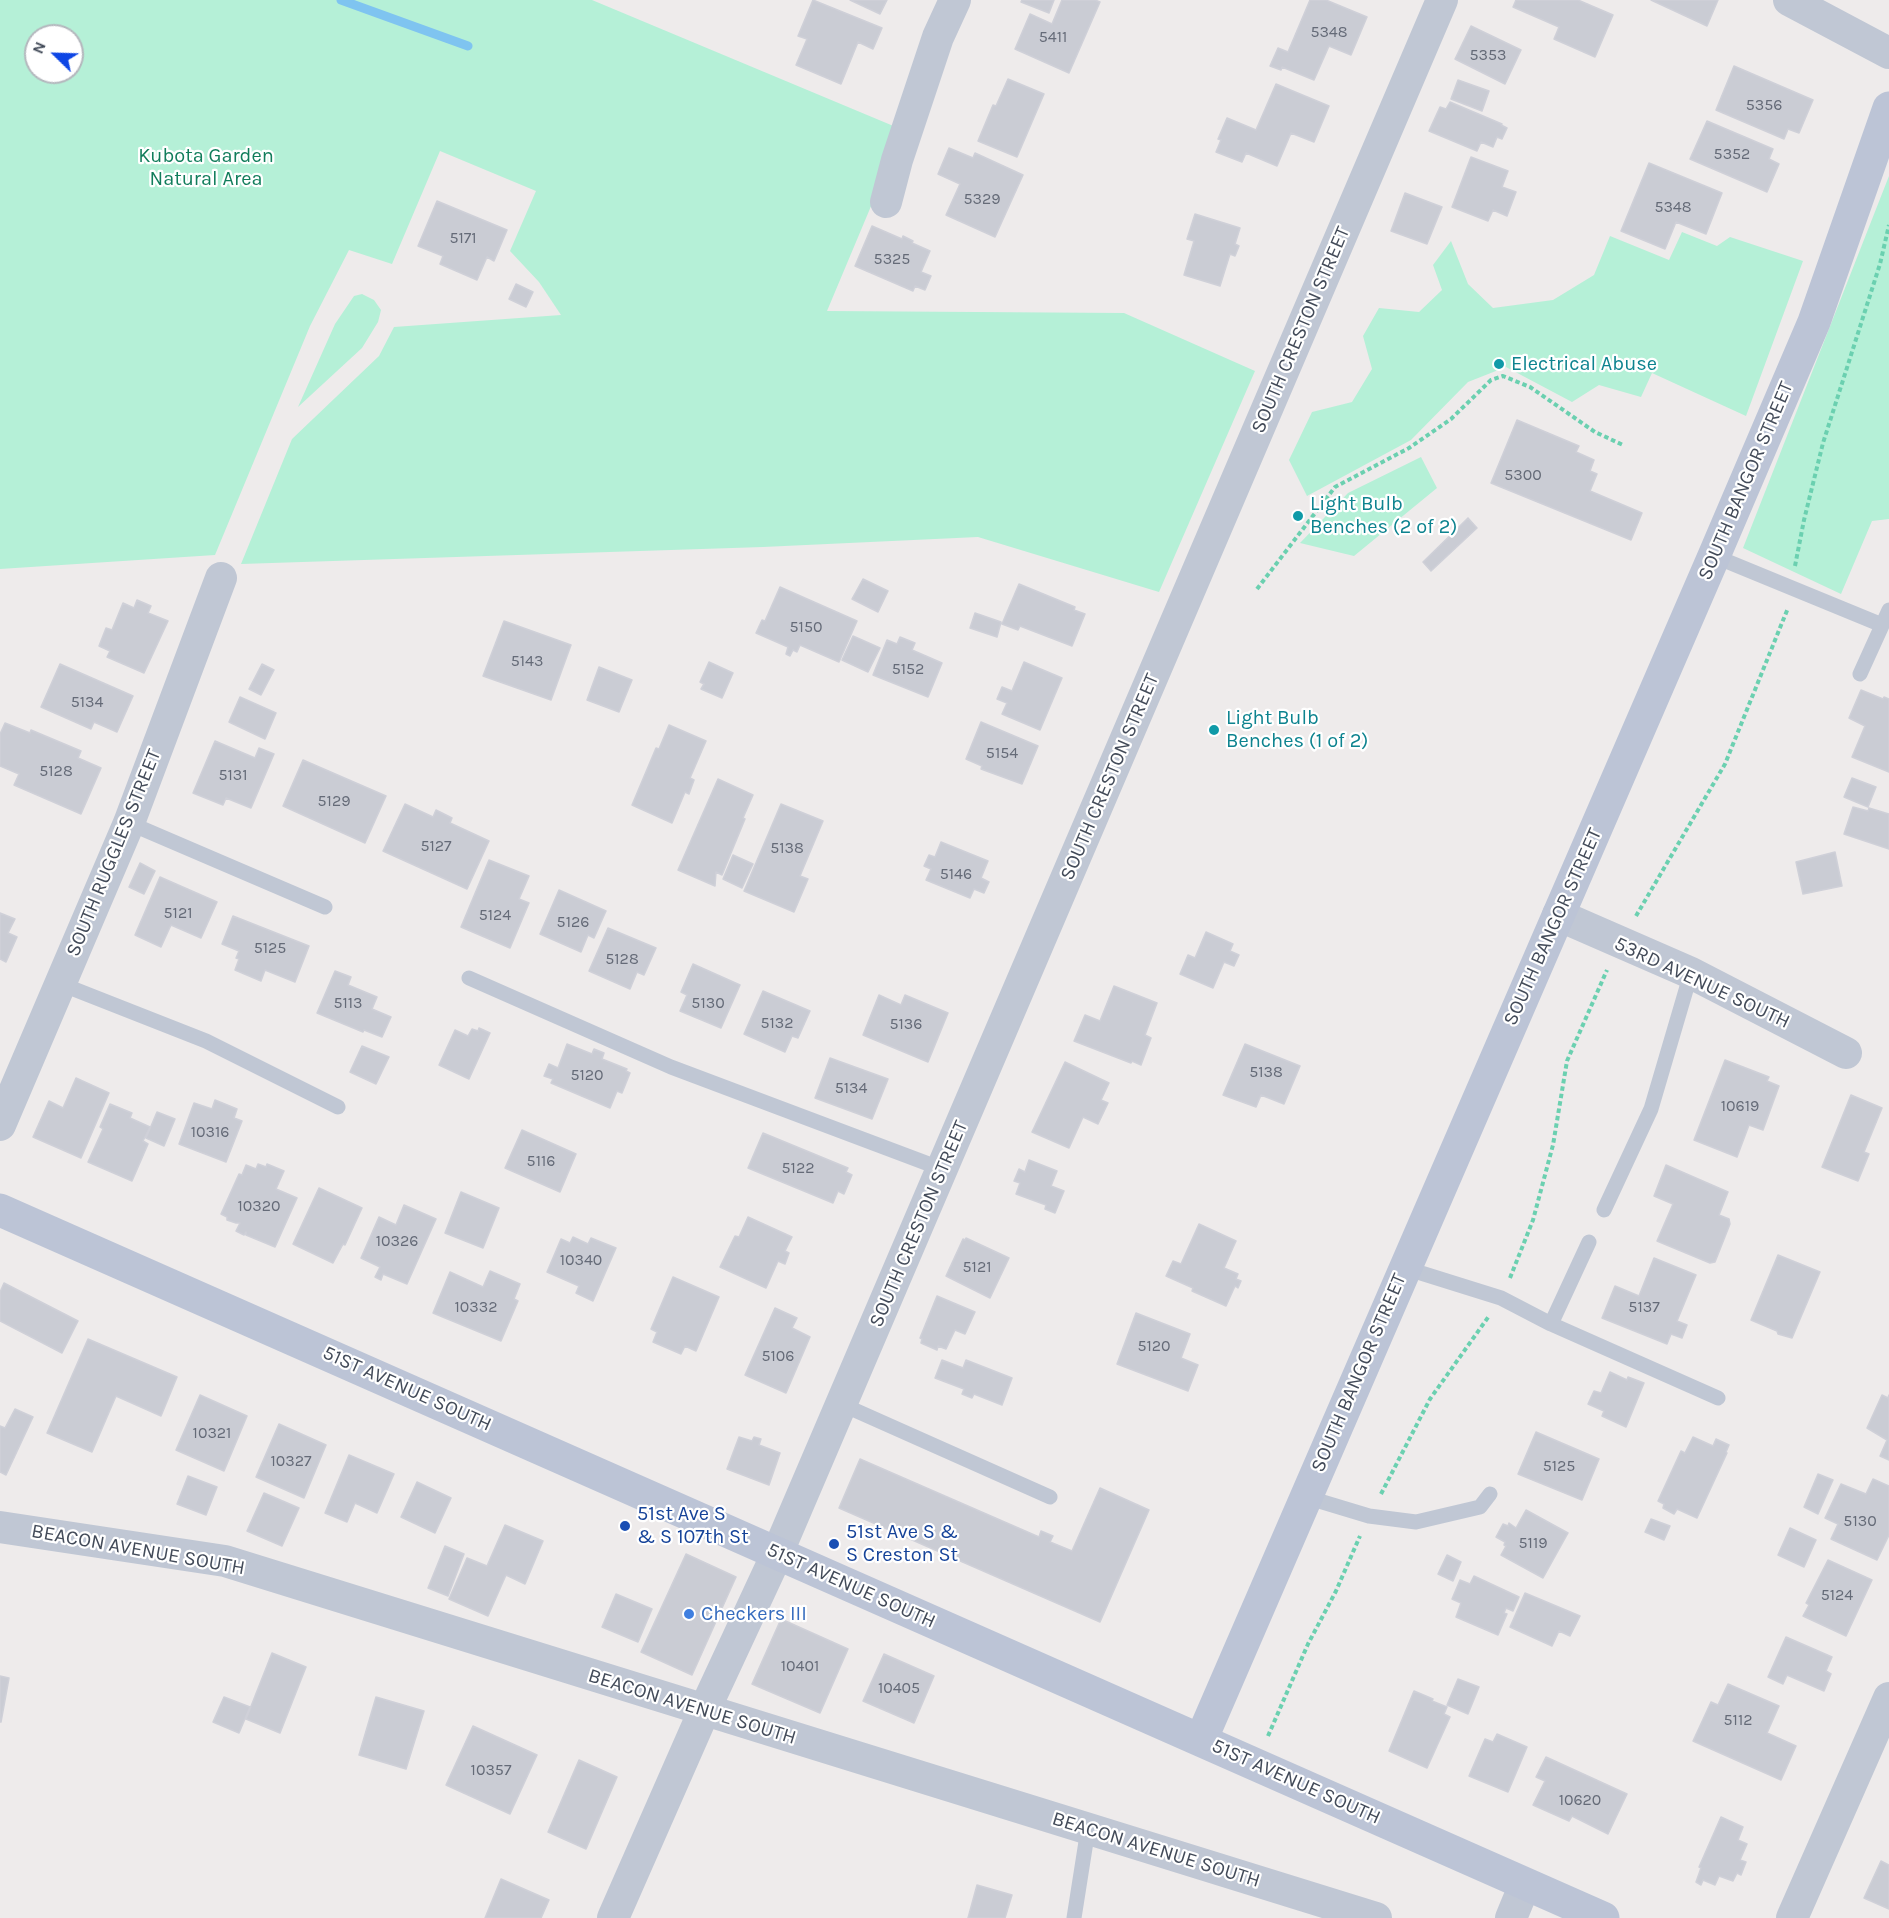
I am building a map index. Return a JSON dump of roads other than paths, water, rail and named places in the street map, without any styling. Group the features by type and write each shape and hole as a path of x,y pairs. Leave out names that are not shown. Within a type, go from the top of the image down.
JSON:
{"street":[{"path":"886,202 897,160 938,38 955,0"},
{"name":"SOUTH CRESTON STREET","path":"614,1918 704,1711 777,1554 1442,0"},
{"path":"1789,0 1889,53"},
{"name":"SOUTH BANGOR STREET","path":"1201,1740 1814,322 1889,108"},
{"name":"SOUTH RUGGLES STREET","path":"0,1125 129,823 221,578"},
{"name":"53RD AVENUE SOUTH","path":"1558,915 1691,973 1846,1053"},
{"name":"51ST AVENUE SOUTH","path":"0,1210 1603,1918"},
{"name":"BEACON AVENUE SOUTH","path":"0,1527 225,1561 1376,1918"},
{"path":"1792,1918 1889,1698"},
{"path":"1511,1918 1525,1884"}],"lane":[{"path":"1714,556 1882,625"},
{"path":"1860,674 1889,610"},
{"path":"129,823 325,907"},
{"path":"1604,1210 1651,1109 1691,973"},
{"path":"469,978 671,1067 942,1169"},
{"path":"61,984 206,1041 338,1107"},
{"path":"1551,1324 1589,1242"},
{"path":"1405,1268 1501,1298 1551,1324 1718,1398"},
{"path":"841,1404 1050,1497"},
{"path":"1306,1497 1369,1516 1416,1522 1480,1507 1490,1494"},
{"path":"1074,1918 1088,1829"}],"waterway":[{"path":"341,0 468,46"}],"place":[{"name":"Electrical Abuse","path":"1499,364"},
{"name":"Light Bulb Benches (2 of 2)","path":"1298,516"},
{"name":"Light Bulb Benches (1 of 2)","path":"1214,730"},
{"name":"51st Ave S & S 107th St","path":"625,1526"},
{"name":"51st Ave S & S Creston St","path":"834,1544"},
{"name":"Checkers III","path":"689,1614"}],"park label":[{"name":"Kubota Garden Natural Area","path":"206,168"}]}
